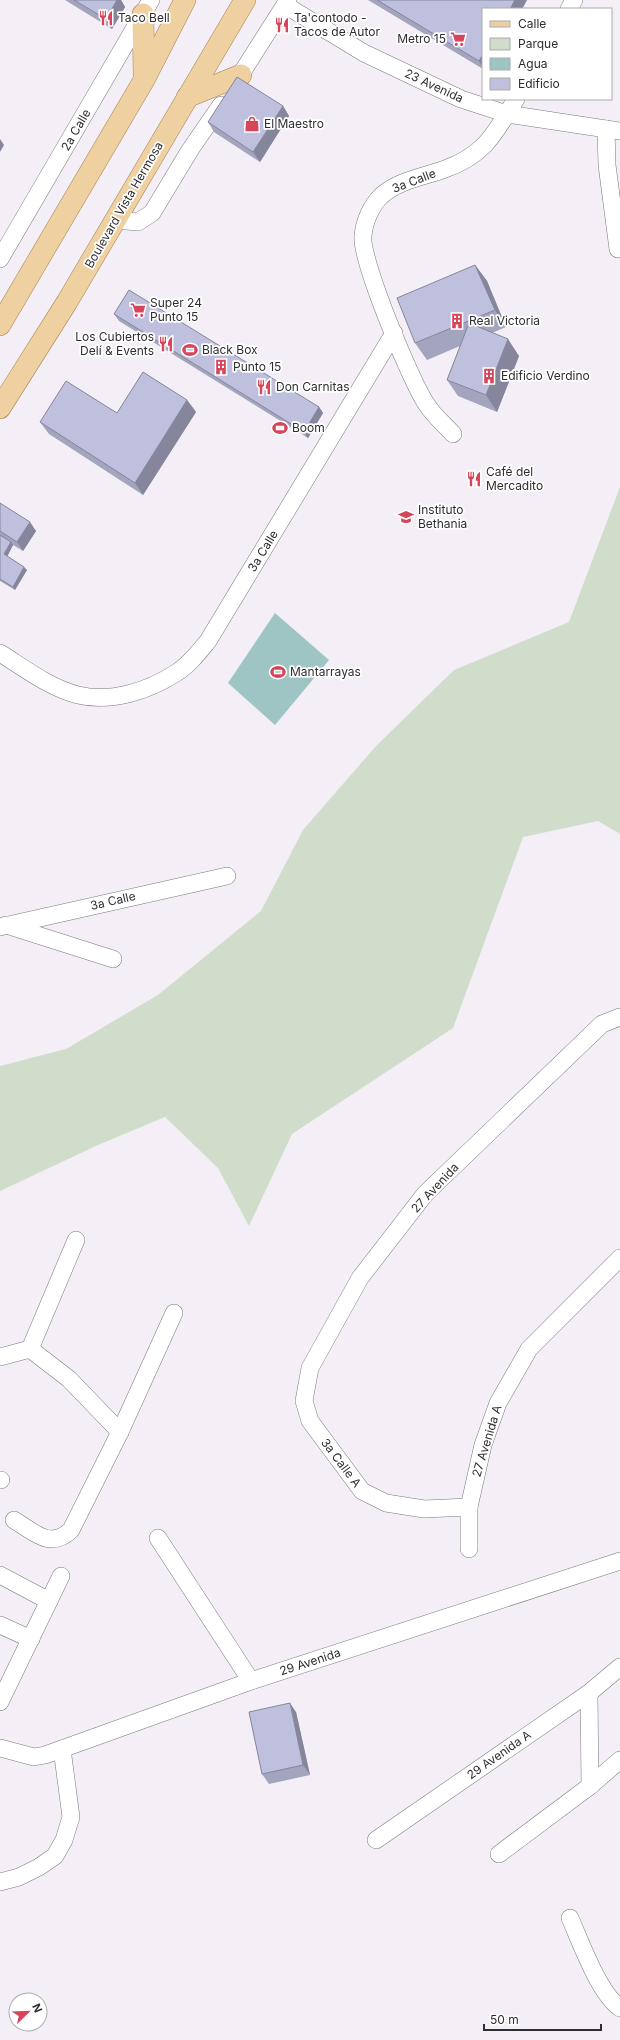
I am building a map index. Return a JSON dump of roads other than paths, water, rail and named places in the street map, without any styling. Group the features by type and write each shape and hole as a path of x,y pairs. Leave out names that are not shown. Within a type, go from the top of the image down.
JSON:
{"main road":[{"path":"0,341 4,318 144,80 186,0"},
{"name":"Boulevard Vista Hermosa","path":"0,408 63,308 245,0"},
{"path":"144,80 147,7"},
{"path":"187,97 241,75"}],"street":[{"path":"115,220 138,222 152,213 190,150 241,75 287,2"},
{"name":"23 Avenida","path":"287,2 364,53 461,99 507,114 613,130"},
{"name":"2a Calle","path":"0,259 147,7"},
{"name":"3a Calle","path":"454,434 427,405 416,386 394,333 364,250 362,237 368,215 380,197 388,190 406,182 446,169 471,157 483,148 494,135 515,100"},
{"path":"613,130 607,165 618,249"},
{"name":"3a Calle","path":"0,654 45,681 78,695 98,697 129,694 177,672 192,660 208,640 394,333"},
{"name":"3a Calle","path":"3,926 227,876"},
{"path":"3,926 113,959"},
{"name":"27 Avenida","path":"304,1401 310,1368 360,1278 425,1194 602,1024 620,1017"},
{"path":"30,1349 76,1240"},
{"name":"27 Avenida A","path":"469,1549 469,1507 483,1445 498,1403 529,1349 620,1258"},
{"path":"14,1520 46,1540 60,1538 71,1530 120,1432 174,1313"},
{"path":"0,1357 30,1349"},
{"path":"30,1349 69,1379 120,1432"},
{"name":"3a Calle A","path":"304,1401 310,1421 362,1491 386,1503 424,1509 469,1507"},
{"path":"158,1538 251,1681"},
{"name":"29 Avenida","path":"0,1748 34,1756 45,1755 251,1681 620,1561"},
{"path":"0,1575 49,1601"},
{"path":"0,1702 61,1576"},
{"path":"0,1625 31,1639"},
{"name":"29 Avenida A","path":"376,1840 589,1693 620,1667"},
{"path":"589,1693 590,1786"},
{"path":"0,1882 19,1877 39,1867 55,1856 64,1840 71,1817 62,1749"},
{"path":"499,1854 590,1786 620,1760"},
{"path":"570,1918 596,1975 615,2004 620,2008"}],"water":[{"name":"Mantarrayas","path":"275,613 329,660 275,725 228,683"}],"place":[{"name":"Taco Bell","path":"106,18"},
{"name":"Ta'contodo - Tacos de Autor","path":"282,25"},
{"name":"Metro 15","path":"458,39"},
{"name":"El Maestro","path":"252,124"},
{"name":"Super 24 Punto 15","path":"138,310"},
{"name":"Real Victoria","path":"457,321"},
{"name":"Los Cubiertos Delí & Events","path":"166,344"},
{"name":"Black Box","path":"190,350"},
{"name":"Punto 15","path":"221,367"},
{"name":"Edificio Verdino","path":"489,376"},
{"name":"Don Carnitas","path":"264,387"},
{"name":"Boom","path":"280,428"},
{"name":"Café del Mercadito","path":"474,479"},
{"name":"Instituto Bethania","path":"406,517"},
{"name":"Mantarrayas","path":"278,672"}]}
